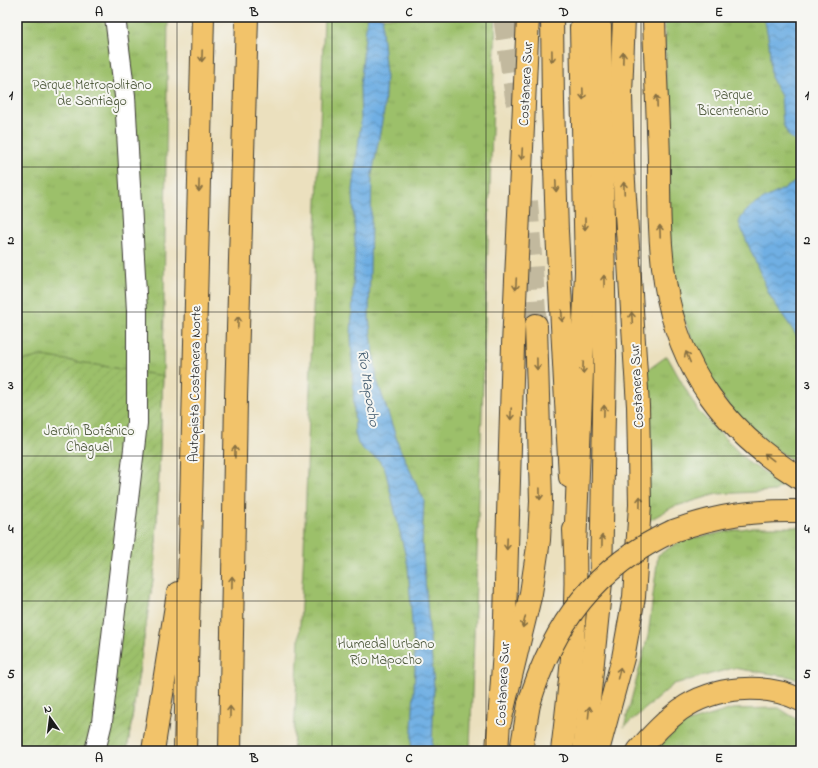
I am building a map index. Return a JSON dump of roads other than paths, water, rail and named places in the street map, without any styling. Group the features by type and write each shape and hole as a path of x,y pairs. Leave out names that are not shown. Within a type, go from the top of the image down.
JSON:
{"main road":[{"name":"Autopista Costanera Norte","path":"186,751 203,17"},
{"path":"230,751 236,398 247,17"},
{"name":"Costanera Sur","path":"497,751 500,722 513,345 528,17"},
{"name":"Costanera Sur","path":"552,17 557,231 575,548 573,637 569,700 562,751"},
{"name":"Costanera Sur","path":"598,751 623,658 634,597 640,505 638,406 623,166 621,95 624,17"},
{"path":"654,17 661,244 665,283 681,340 702,386 733,427 768,456 801,479"},
{"path":"575,548 586,271 590,27 605,356 601,582 584,751"},
{"path":"500,722 531,593 539,540 541,501 536,325"},
{"path":"521,751 529,704 550,647 560,629 581,599 610,569 643,546 673,531 723,516 779,510 801,511"},
{"path":"153,751 191,519"},
{"path":"638,751 671,717 682,709 711,695 728,691 755,689 781,692 801,700"}],"street":[{"path":"95,751 102,722 137,423 138,311 125,96 115,17"}],"water":[{"name":"Río Mapocho","path":"367,17 383,17 382,30 386,75 384,111 372,175 369,318 377,380 400,449 424,500 422,543 434,686 432,751 411,751 415,668 408,566 385,469 378,459 366,452 358,444 355,433 351,336 355,245 353,190 361,122 360,87"},
{"path":"764,17 801,17 801,147 788,135 783,124 781,96 771,77 769,42"},
{"path":"801,177 801,342 770,296 739,223 743,215 757,203 794,183"}],"tunnel":[{"path":"504,17 518,111"},
{"path":"527,201 536,325"}],"park label":[{"name":"Parque Metropolitano de Santiago","path":"92,92"},
{"name":"Parque Bicentenario","path":"733,102"},
{"name":"Jardín Botánico Chagual","path":"89,438"},
{"name":"Humedal Urbano Río Mapocho","path":"386,652"}]}
